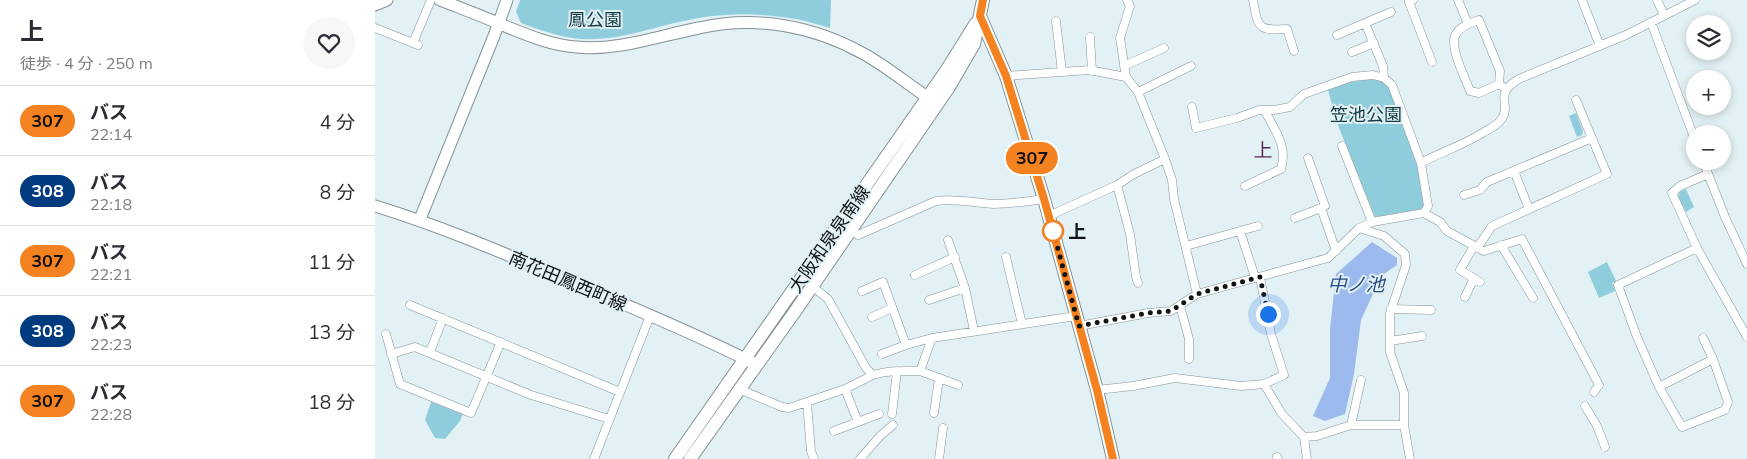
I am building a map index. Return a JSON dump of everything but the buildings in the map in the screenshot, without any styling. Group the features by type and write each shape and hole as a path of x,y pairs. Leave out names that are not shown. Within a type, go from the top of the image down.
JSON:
{"main road":[{"path":"981,5 1006,76 1049,216 1097,390 1113,459"},
{"name":"大阪和泉泉南線","path":"690,459 739,389 752,362 946,71 981,5"},
{"name":"大阪和泉泉南線","path":"675,459 812,286 949,87 974,44 981,5"}],"street":[{"path":"375,5 387,0"},
{"path":"375,28 416,44 431,0"},
{"path":"440,0 543,42 575,47 623,46 701,27 727,24 761,22 780,24 816,33 866,54 927,97"},
{"path":"419,220 507,0"},
{"path":"1127,0 1130,6 1120,38 1126,77 1138,92 1165,158 1172,180 1174,199 1197,294"},
{"path":"1253,0 1255,15 1260,27 1268,30 1287,29 1294,51"},
{"path":"1413,0 1409,2 1432,62"},
{"path":"1457,0 1467,24"},
{"path":"1582,0 1600,46"},
{"path":"1657,0 1663,15"},
{"path":"1421,163 1468,142 1496,125 1504,115 1503,95 1506,89 1519,79 1626,35 1695,0"},
{"path":"1337,35 1391,12"},
{"path":"1479,20 1500,71 1499,84 1479,93 1470,92 1453,45 1456,34 1467,24 1479,20"},
{"path":"1056,21 1061,72"},
{"path":"1651,22 1689,125"},
{"path":"1365,23 1383,66 1384,78"},
{"path":"1089,37 1092,71"},
{"path":"1351,52 1374,44"},
{"path":"1124,66 1164,48"},
{"path":"1138,92 1191,66"},
{"path":"1006,76 1092,71 1126,77"},
{"path":"1192,107 1196,128 1237,118 1259,110 1265,111 1290,107 1304,94 1352,77 1373,76 1384,78 1392,85 1421,163 1429,206 1424,213"},
{"path":"1499,84 1506,89"},
{"path":"1465,297 1477,280 1460,270 1491,226 1607,174 1576,100"},
{"path":"1245,186 1281,169 1283,162 1282,144 1265,111"},
{"path":"1464,195 1480,190 1487,182 1592,138"},
{"path":"1343,146 1372,222"},
{"path":"1049,216 1117,185 1165,158"},
{"path":"1295,218 1325,206 1308,158"},
{"path":"1706,170 1725,218 1747,264"},
{"path":"1514,171 1529,209"},
{"path":"1708,174 1680,186 1672,193 1697,248 1747,337"},
{"path":"1117,185 1130,234 1138,283"},
{"path":"850,231 858,234 943,200 996,204 1044,199"},
{"name":"南花田鳳西町線","path":"375,206 419,220 553,274 752,362"},
{"path":"1321,208 1336,251"},
{"path":"882,354 932,338 974,331 1022,324 1078,321 1171,311 1197,294 1329,258 1359,228 1372,222 1424,213 1440,222 1447,231 1484,251 1522,239 1599,385 1593,392"},
{"path":"1186,246 1259,226"},
{"path":"1359,228 1384,236 1405,254 1406,265 1391,309 1390,352 1404,393 1404,425 1410,459"},
{"path":"1097,390 1133,386 1175,378 1241,386 1264,384 1284,375 1271,334 1257,277 1240,231"},
{"path":"948,240 965,288 974,331"},
{"path":"1501,245 1533,298"},
{"path":"1697,248 1618,285 1637,337 1659,387 1681,427 1725,410 1728,402 1713,359 1703,338"},
{"path":"915,276 955,257"},
{"path":"1006,257 1022,324"},
{"path":"862,291 883,282 906,345"},
{"path":"812,286 828,299 866,368 873,375"},
{"path":"929,300 965,288"},
{"path":"410,304 620,392"},
{"path":"1181,306 1189,339 1189,359"},
{"path":"873,317 892,308"},
{"path":"1391,309 1431,310"},
{"path":"594,459 650,316"},
{"path":"430,352 443,318"},
{"path":"1739,323 1747,319"},
{"path":"385,334 399,384 471,413 501,342"},
{"path":"1390,341 1422,336"},
{"path":"920,371 932,338"},
{"path":"391,354 415,347 531,395 609,419"},
{"path":"1659,387 1713,359"},
{"path":"892,414 897,370"},
{"path":"739,389 781,407 789,408 845,389 873,375 897,370 920,371 958,385"},
{"path":"934,413 939,378"},
{"path":"1351,425 1361,380"},
{"path":"1264,384 1282,414 1304,437 1307,459"},
{"path":"845,389 858,422"},
{"path":"807,403 811,451 814,459"},
{"path":"1585,406 1597,426 1605,447"},
{"path":"834,431 879,414"},
{"path":"860,459 880,436 893,425"},
{"path":"1304,437 1317,436 1351,425 1404,425"},
{"path":"939,459 943,428"}],"green space":[{"name":"鳳公園","path":"520,0 831,0 830,28 781,17 748,14 699,18 620,36 588,39 572,38 552,34 521,23 516,12"},
{"name":"笠池公園","path":"1373,79 1383,81 1390,89 1417,165 1425,205 1422,209 1375,217 1337,123 1328,90 1344,83"},
{"path":"1576,113 1583,131 1582,135 1577,137 1569,116"},
{"path":"1686,189 1694,207 1686,212 1678,197 1680,192"},
{"path":"1607,262 1616,281 1612,283 1615,291 1599,298 1588,272"},
{"path":"431,402 463,414 460,421 445,439 435,438 425,420"}],"water":[{"name":"中ノ池","path":"1372,242 1397,258 1397,265 1381,276 1361,320 1354,374 1345,414 1325,421 1313,416 1330,378 1330,329 1336,274"}],"bus line":[{"name":"307","path":"983,0 980,16 1006,76 1044,199 1097,390 1113,459"}],"place":[{"name":"上","path":"1053,231"}],"district":[{"name":"上","path":"1263,150"}],"route":[{"path":"1053,231 1079,326 1148,313 1171,311 1197,294 1260,277 1268,314"}]}
